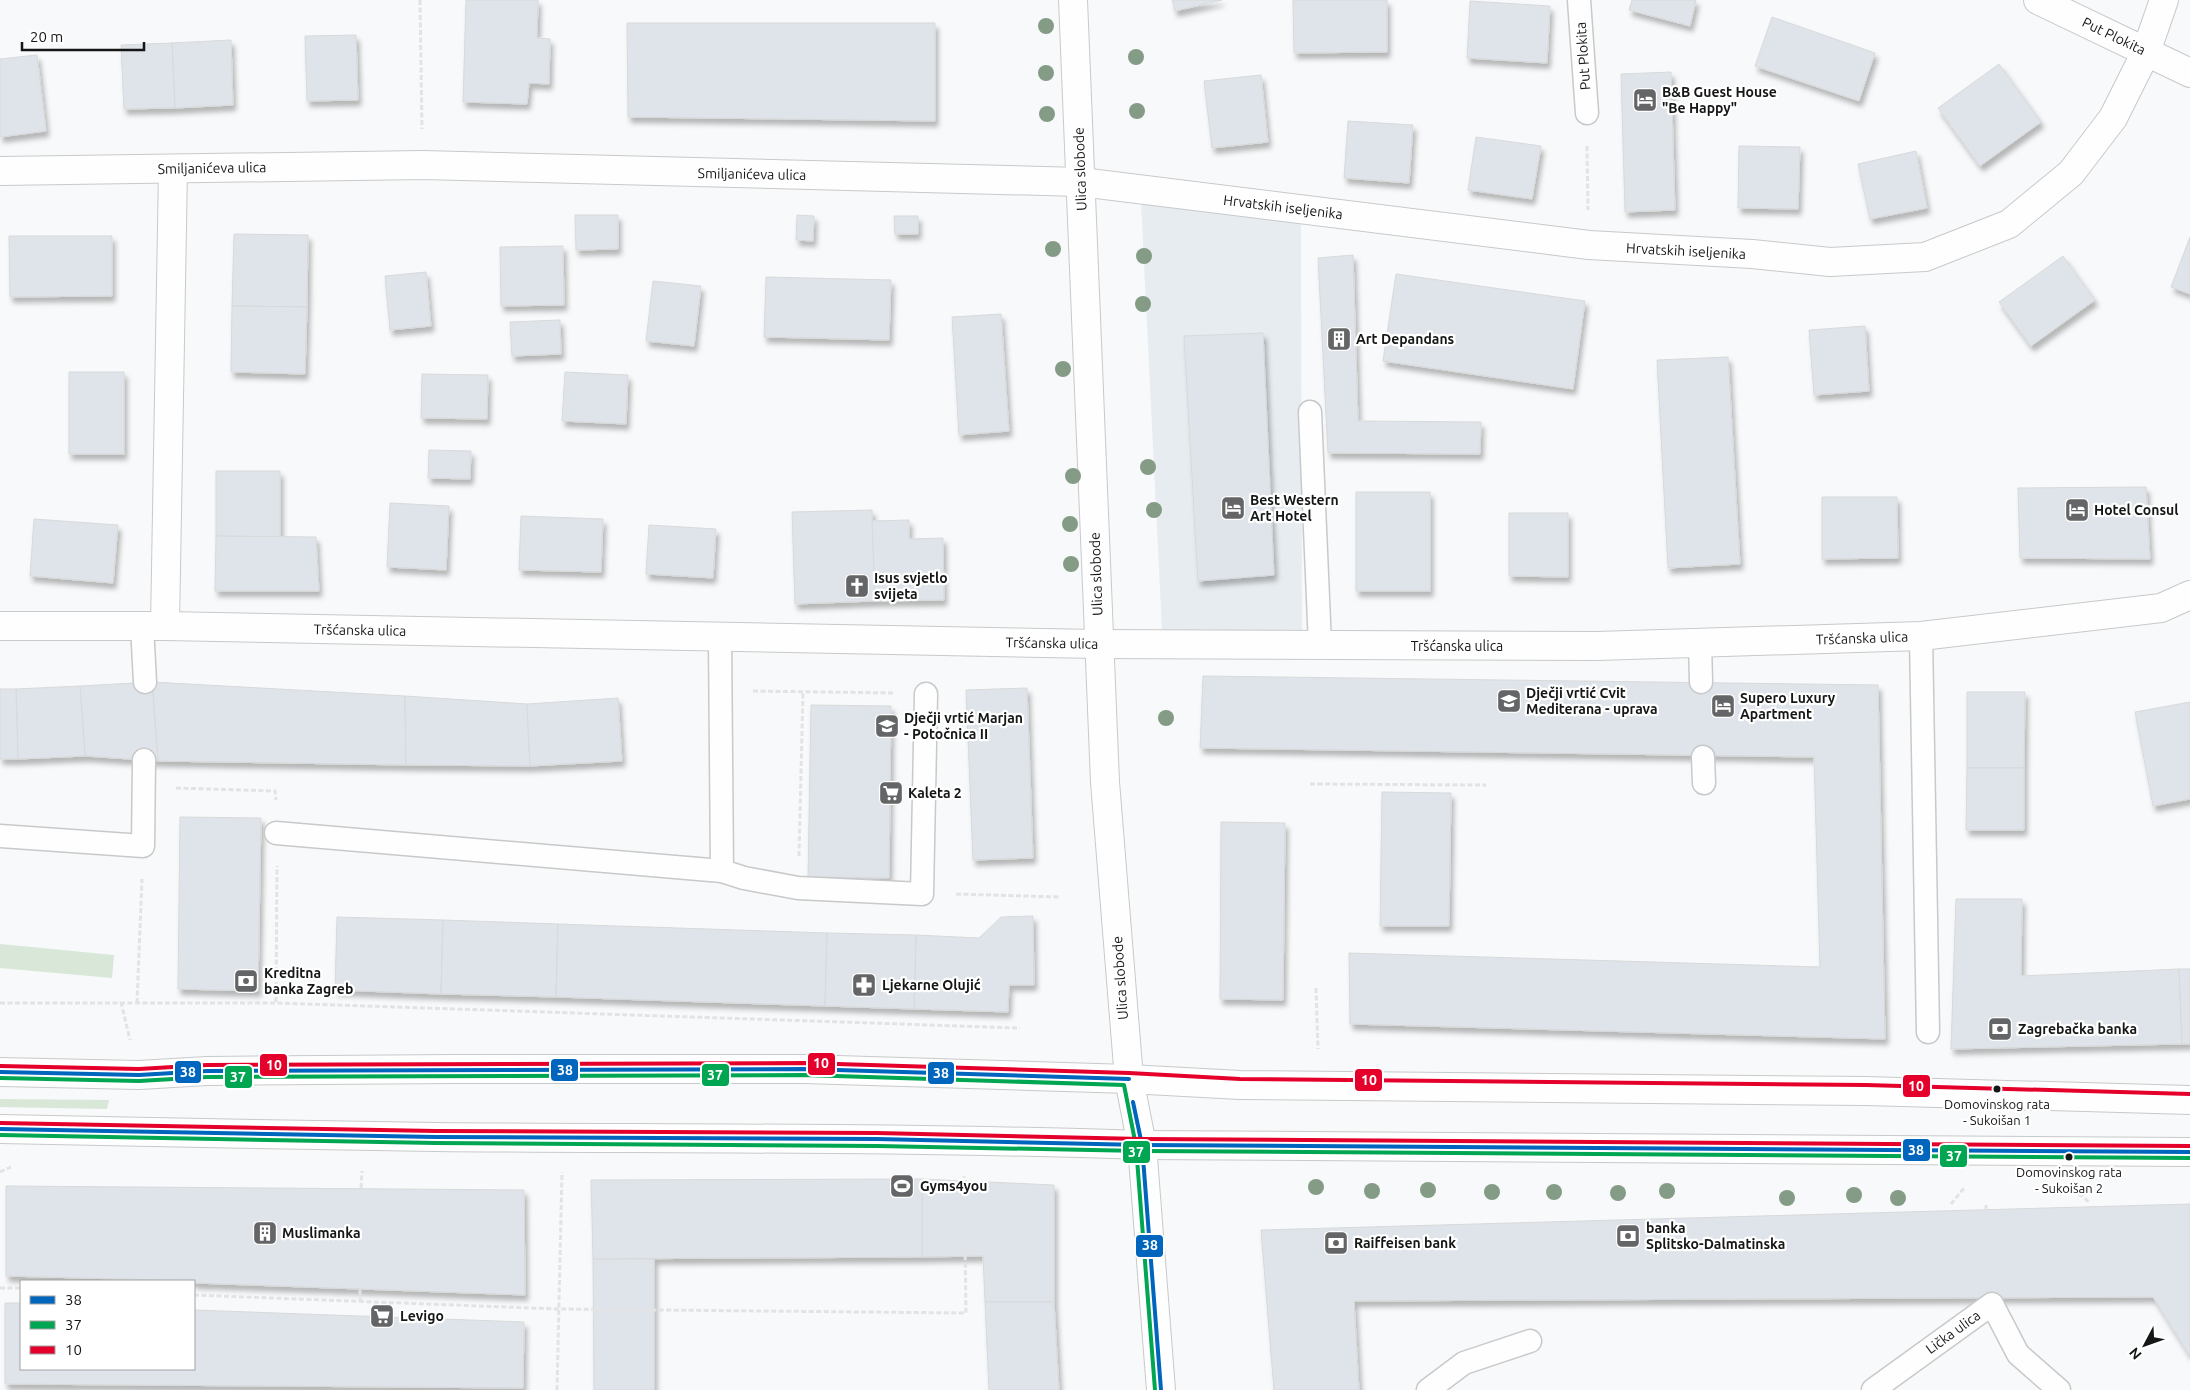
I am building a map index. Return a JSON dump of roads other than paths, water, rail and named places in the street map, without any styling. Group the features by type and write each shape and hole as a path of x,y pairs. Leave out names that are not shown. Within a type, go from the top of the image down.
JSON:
{"street":[{"name":"Ulica slobode","path":"1073,0 1105,782 1129,1079 1142,1145 1161,1390"},
{"name":"Put Plokita","path":"2038,0 2190,73"},
{"name":"Hrvatskih iseljenika","path":"1081,182 1589,246 1752,254 1830,262 1925,257 2009,224 2070,173 2113,118 2146,52 2164,0"},
{"name":"Smiljanićeva ulica","path":"0,171 423,165 1081,182"},
{"path":"154,626 173,169"},
{"name":"Tršćanska ulica","path":"0,626 154,626 1098,644 1597,646 1921,636 2161,608 2190,595"},
{"path":"0,1072 139,1074 454,1069 785,1069 1129,1079 1240,1085 1866,1092 2190,1100"},
{"path":"0,1129 437,1137 667,1136 1020,1141 1142,1145 2190,1152"}],"lane":[{"name":"Put Plokita","path":"1579,0 1587,113"},
{"path":"1310,412 1320,645"},
{"path":"144,682 154,626"},
{"path":"1921,636 1928,1032"},
{"path":"720,638 722,871"},
{"path":"1700,643 1702,682"},
{"path":"276,833 722,871 744,878 798,888 922,894 926,694"},
{"path":"1703,757 1704,783"},
{"path":"0,836 143,846 144,760"},
{"name":"Lička ulica","path":"1873,1390 1992,1304 2018,1354 2059,1390"},
{"path":"1428,1390 1464,1363 1530,1340"}],"place":[{"name":"B&B Guest House \"Be Happy\"","path":"1645,100"},
{"name":"Art Depandans","path":"1339,339"},
{"name":"Best Western Art Hotel","path":"1233,508"},
{"name":"Hotel Consul","path":"2077,510"},
{"name":"Isus svjetlo svijeta","path":"857,586"},
{"name":"Dječji vrtić Cvit Mediterana - uprava","path":"1509,701"},
{"name":"Supero Luxury Apartment","path":"1723,706"},
{"name":"Dječji vrtić Marjan - Potočnica II","path":"887,726"},
{"name":"Kaleta 2","path":"891,793"},
{"name":"Kreditna banka Zagreb","path":"246,981"},
{"name":"Ljekarne Olujić","path":"864,985"},
{"name":"Zagrebačka banka","path":"2000,1029"},
{"name":"Domovinskog rata - Sukoišan 1","path":"1997,1089"},
{"name":"Domovinskog rata - Sukoišan 2","path":"2069,1157"},
{"name":"Gyms4you","path":"902,1186"},
{"name":"Muslimanka","path":"265,1233"},
{"name":"banka Splitsko-Dalmatinska","path":"1628,1236"},
{"name":"Raiffeisen bank","path":"1336,1243"},
{"name":"Levigo","path":"382,1316"}]}
